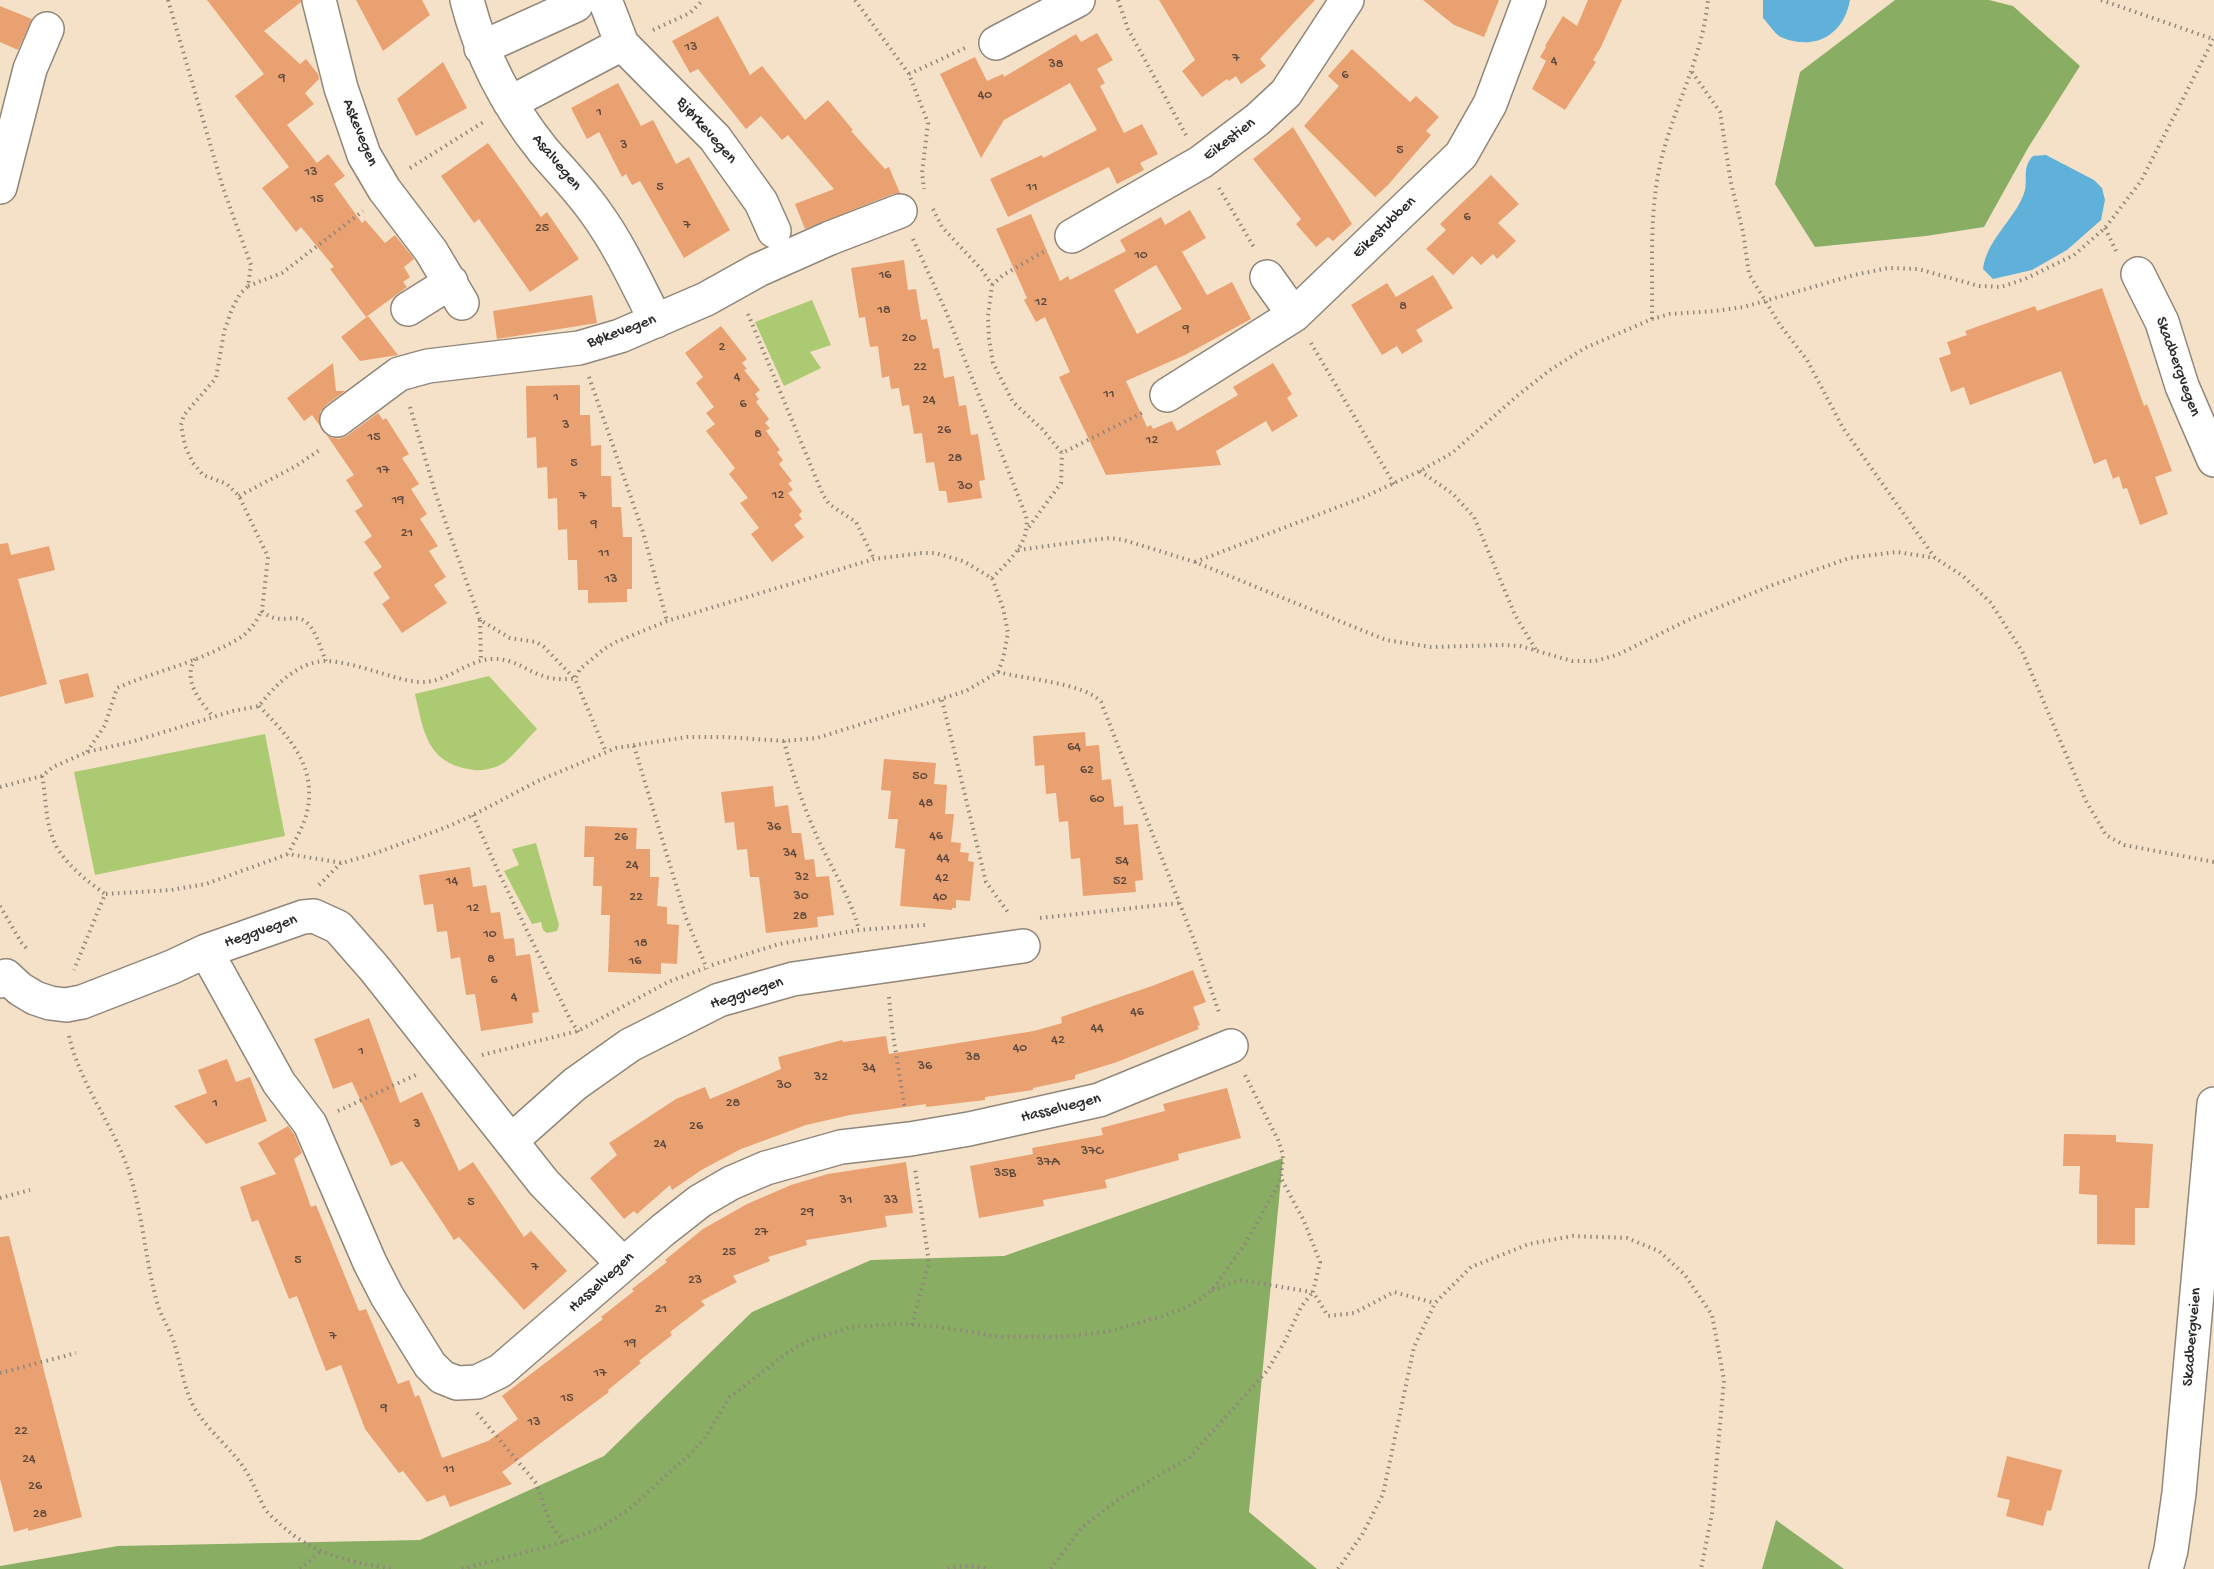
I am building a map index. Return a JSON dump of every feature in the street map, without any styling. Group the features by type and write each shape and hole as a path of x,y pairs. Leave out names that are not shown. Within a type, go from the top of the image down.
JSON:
{"street":[{"name":"Askevegen","path":"319,0 338,77 364,155 384,189 431,251 457,292 408,309"},
{"name":"Asalvegen","path":"467,0 481,48 496,80 543,150 580,191 615,241 656,321"},
{"path":"982,44 1078,0"},
{"name":"Eikestien","path":"1072,236 1201,162 1257,120 1286,93 1347,0"},
{"name":"Eikestubben","path":"1167,395 1294,315 1461,155 1490,104 1529,0"},
{"path":"481,48 591,3"},
{"name":"Bjørkevegen","path":"591,3 622,44 715,138 761,202 774,231"},
{"path":"0,187 16,116 30,69 47,29"},
{"path":"510,103 622,44"},
{"name":"Bøkevegen","path":"337,420 399,374 428,366 579,348 620,336 706,299 758,270 830,238 914,205"},
{"name":"Skadbergvegen","path":"2138,274 2162,322 2182,386 2214,460"},
{"path":"1268,277 1294,315"},
{"name":"Heggvegen","path":"2,975 35,998 50,1004 66,1005 96,998 206,951 303,917 314,916 324,920 338,927 374,968 448,1065 512,1140 544,1183 622,1263"},
{"name":"Heggvegen","path":"512,1140 575,1084 630,1045 719,1000 753,989 805,977 1023,946"},
{"path":"206,951 279,1083 310,1124 370,1263 387,1296 429,1365 442,1377 457,1383"},
{"name":"Hasselvegen","path":"457,1383 477,1382 500,1371 622,1263 700,1201 731,1183 766,1168 841,1147 969,1130 1099,1100 1231,1046"},
{"name":"Skadbergveien","path":"2166,1569 2179,1493 2214,1104"}],"path":[{"path":"87,752 105,725 117,688 145,676 172,669 246,634 262,611 268,557 239,496 227,484 203,475 192,463 185,446 181,425 184,415 216,378 224,332 232,309 240,294 248,286 251,265 223,188 168,0"},
{"path":"622,44 690,13 703,0"},
{"path":"855,0 909,74 928,123 922,173 924,190 914,205 945,309 1026,516 1028,528"},
{"path":"1118,0 1128,29 1177,118"},
{"path":"1652,319 1652,216 1657,184 1663,151 1702,40 1708,0"},
{"path":"1195,562 1394,484 1420,471 1452,453 1550,370 1585,348 1652,319 1670,314 1715,311 1766,302 1854,275 1888,268 1918,269 1979,286 2001,287 2025,279 2074,255 2105,228 2141,181 2214,38 2101,0"},
{"path":"909,74 982,44"},
{"path":"1692,72 1720,112 1749,274 1780,325 1807,360 1843,428 1935,558 1963,576 1990,602 2022,651 2086,801 2106,834 2124,845 2214,862"},
{"path":"1219,189 1252,243"},
{"path":"932,207 942,226 982,270 992,285"},
{"path":"992,578 1018,550 1028,528 1062,483 1062,453 1042,429 1013,402 993,363 988,339 992,285 1003,275 1072,236"},
{"path":"735,284 823,495 829,504 856,522 874,559"},
{"path":"1294,315 1394,484"},
{"path":"579,348 643,532 667,621"},
{"path":"399,374 436,495 480,620 481,660"},
{"path":"1062,453 1144,412 1167,395"},
{"path":"239,496 296,466 320,450 328,440 337,420"},
{"path":"1420,471 1453,494 1474,517 1515,615 1536,651"},
{"path":"1018,550 1110,538 1141,544 1195,562 1386,639 1431,648 1503,645 1572,661 1595,661 1617,655 1688,620 1770,586 1849,558 1897,552 1935,558"},
{"path":"42,776 51,836 60,852 89,882 105,894 171,890 206,884 288,854 342,862 411,841 473,815 538,781 606,752 687,737 784,741 817,738 942,700 966,691 998,672 1008,633 1003,608 992,578 963,561 935,553 922,553 874,559 667,621 610,646 580,669 575,679"},
{"path":"262,611 268,617 280,621 297,618 307,622 326,661"},
{"path":"480,620 510,638 536,642 544,647 575,679 606,752"},
{"path":"195,659 192,664 191,686 213,717"},
{"path":"0,787 42,776 53,767 87,752 260,706 270,692 296,671 310,664 326,661 419,682 451,674 481,660 506,660 520,664 542,676 575,679"},
{"path":"998,672 1081,689 1095,695 1101,702 1188,924 1231,1046 1278,1140 1283,1155 1281,1180 1245,1244 1212,1290"},
{"path":"942,700 986,882 1014,921 1023,946"},
{"path":"260,706 285,732 303,760 309,785 306,815 288,854"},
{"path":"784,741 817,837 854,909 859,930"},
{"path":"633,746 686,918 719,1000"},
{"path":"473,815 570,1019 602,1065"},
{"path":"105,894 68,981 67,1026 73,1051 128,1169 159,1308 173,1339 189,1398 210,1430 243,1467 266,1511 292,1535 320,1552 393,1569"},
{"path":"0,906 21,942 29,951"},
{"path":"310,1124 432,1067 448,1065"},
{"path":"1051,1569 1081,1528 1119,1499 1190,1457 1267,1371 1286,1341 1301,1306 1313,1292 1320,1262 1304,1221 1281,1180"},
{"path":"0,1198 30,1191"},
{"path":"1338,1569 1362,1535 1383,1494 1414,1347 1435,1303 1471,1267 1529,1244 1573,1236 1627,1238 1659,1251 1685,1275 1712,1315 1724,1380 1712,1514 1701,1569"},
{"path":"462,1569 564,1542 600,1528 628,1510 704,1439 730,1397 789,1351 808,1340 852,1328 896,1324 935,1326 1000,1337 1060,1337 1106,1332 1183,1309 1212,1290 1239,1280 1313,1292 1328,1316 1354,1313 1394,1293 1435,1303"},
{"path":"0,1373 76,1353"},
{"path":"457,1383 482,1420 536,1483 551,1525 564,1542"},
{"path":"300,1569 320,1552"},
{"path":"948,1569 968,1566 989,1569"}],"green space":[{"path":"1895,0 1989,0 2013,6 2080,66 2028,148 1984,227 1926,236 1815,247 1775,184 1800,72"},
{"path":"812,300 831,345 810,352 821,368 784,386 755,322"},
{"path":"489,676 537,729 505,762 498,766 478,770 458,767 437,754 430,744 421,721 415,694"},
{"path":"265,734 285,836 95,875 74,772"},
{"path":"536,843 559,925 557,931 547,933 543,930 541,922 532,924 504,871 519,865 512,849"},
{"path":"1283,1158 1249,1512 1317,1569 0,1569 0,1566 118,1546 420,1540 604,1456 752,1312 871,1260 1004,1256"},
{"path":"1776,1520 1844,1569 1762,1569"}],"water":[{"path":"1763,0 1850,0 1842,22 1835,30 1827,37 1807,42 1780,37 1763,18"},
{"path":"2046,155 2094,180 2102,188 2105,200 2101,220 2067,250 2032,270 1993,279 1983,269 1989,249 2023,196 2029,161 2033,156"}],"building":[{"path":"207,0 301,0 264,31 300,64 306,59 318,74 319,79 305,93 314,104 287,125 317,163 328,154 345,176 334,184 362,223 365,220 385,243 395,235 414,259 404,267 410,277 403,282 407,287 366,317 330,269 334,267 301,227 296,232 262,188 289,167 235,96 264,74"},
{"path":"356,0 422,0 430,15 383,51"},
{"path":"1159,0 1315,0 1260,59 1266,66 1241,84 1236,76 1229,81 1227,79 1202,97 1182,71 1195,60"},
{"path":"1423,0 1499,0 1484,37 1454,25"},
{"path":"1588,0 1622,0 1593,60 1596,62 1565,110 1532,89 1546,61 1540,57 1563,16 1577,26"},
{"path":"0,6 32,19 18,50 0,42"},
{"path":"718,16 750,75 762,66 805,120 828,100 853,130 851,131 885,169 889,167 900,193 805,229 795,204 834,189 788,135 782,140 761,116 746,129 698,69 690,73 672,41"},
{"path":"1097,33 1113,60 1097,69 1105,83 1100,86 1124,133 1142,124 1158,154 1140,163 1144,170 1117,184 1109,167 1008,217 990,179 1042,155 1043,158 1097,130 1070,83 1004,120 981,158 940,74 975,57 987,81 1003,74 1004,77 1076,34 1081,42"},
{"path":"1352,49 1410,102 1416,96 1439,117 1426,131 1431,135 1375,197 1304,126 1339,86 1328,76"},
{"path":"443,62 467,108 416,136 397,99"},
{"path":"618,83 641,126 653,120 676,164 689,157 730,230 684,258 640,181 632,185 626,174 622,177 599,132 587,139 571,108"},
{"path":"1293,127 1352,224 1333,241 1328,237 1316,247 1296,224 1301,219 1253,159"},
{"path":"488,143 541,217 547,212 579,259 530,292 479,219 474,223 441,176"},
{"path":"1491,175 1519,204 1498,223 1516,241 1497,259 1493,254 1481,265 1472,256 1453,275 1426,249 1446,230 1440,224"},
{"path":"1190,210 1206,238 1182,252 1207,295 1232,282 1251,319 1185,355 1126,381 1147,427 1151,425 1153,429 1172,421 1177,431 1238,395 1233,387 1273,363 1292,394 1287,398 1298,416 1272,432 1266,421 1216,451 1221,465 1106,475 1059,377 1070,372 1045,317 1036,322 1024,300 1027,298 996,229 1031,214 1060,281 1068,276 1070,280 1126,251 1120,240 1161,217 1165,225","holes":["1156,265 1182,309 1137,334 1114,290"]},
{"path":"904,260 908,290 916,289 921,320 927,319 933,349 939,348 944,378 954,376 959,406 966,405 971,435 978,434 985,480 979,481 982,498 948,503 946,491 939,491 934,462 926,463 922,433 914,434 909,405 902,406 899,388 891,389 889,376 882,378 878,346 870,347 865,317 859,318 851,268"},
{"path":"1433,275 1453,308 1416,330 1423,341 1402,354 1397,346 1382,355 1351,305 1387,283 1396,297"},
{"path":"2102,288 2144,406 2147,404 2172,471 2155,477 2168,514 2140,525 2127,488 2123,489 2119,476 2113,479 2106,459 2094,464 2061,371 1970,405 1964,387 1951,392 1939,358 1951,354 1947,342 1967,335 1965,331 2035,306 2037,311"},
{"path":"592,295 597,323 497,339 493,311"},
{"path":"368,316 398,355 360,361 341,337"},
{"path":"721,326 747,359 742,363 747,369 744,370 760,390 755,394 759,399 756,402 769,419 765,423 770,428 766,431 780,450 777,452 783,460 779,464 792,481 788,483 793,490 788,493 802,511 799,515 802,519 794,525 804,537 772,562 751,534 759,528 740,503 748,498 729,474 735,468 706,431 715,424 706,413 714,407 696,383 703,377 685,353"},
{"path":"333,363 336,391 345,391 320,412 320,426 312,415 304,421 287,398"},
{"path":"580,385 580,415 590,415 591,446 601,445 601,476 611,476 612,507 621,507 623,537 632,537 632,589 627,589 627,602 588,603 588,590 578,590 577,560 568,560 567,529 558,530 557,498 548,499 547,467 537,468 536,437 527,438 526,386"},
{"path":"378,413 383,420 386,418 409,454 402,458 419,484 411,489 427,514 420,519 438,546 429,551 446,577 434,585 447,603 402,633 382,604 390,598 373,573 382,567 364,542 372,536 355,511 363,506 346,480 354,475 326,434 339,439"},
{"path":"8,543 11,555 49,546 55,570 18,579 47,684 0,697 0,544"},
{"path":"88,673 94,697 65,704 59,680"},
{"path":"1085,732 1086,746 1099,745 1102,780 1111,779 1114,807 1123,806 1124,825 1138,824 1143,880 1135,881 1136,892 1083,896 1080,858 1071,859 1068,821 1059,822 1056,793 1046,794 1044,765 1035,766 1033,736"},
{"path":"884,759 936,763 934,784 947,785 945,814 954,814 951,842 961,843 960,852 969,853 968,861 974,862 970,901 956,900 956,908 952,910 900,906 905,849 895,848 898,819 888,819 891,791 881,790"},
{"path":"773,786 775,807 788,805 792,833 801,833 805,860 814,859 816,877 829,876 834,915 817,917 818,927 766,933 759,877 750,877 747,849 737,850 734,822 725,823 721,792"},
{"path":"585,826 637,828 636,849 650,849 650,877 659,877 657,906 667,907 667,924 679,925 677,964 661,963 661,974 608,972 610,915 601,915 602,886 593,886 594,857 584,857"},
{"path":"470,867 473,887 486,885 491,913 500,912 504,939 514,938 516,956 530,954 539,1012 532,1013 533,1023 481,1031 475,994 466,995 460,957 451,959 447,931 437,932 433,904 424,905 419,875"},
{"path":"1193,970 1206,1002 1193,1007 1200,1025 1197,1026 1199,1029 1117,1062 1075,1075 1075,1079 1033,1088 1033,1090 985,1097 985,1100 926,1107 926,1104 850,1115 806,1125 741,1149 703,1169 672,1190 670,1185 637,1214 634,1211 624,1219 590,1178 617,1155 609,1143 676,1099 705,1087 710,1099 781,1069 778,1057 842,1040 843,1042 886,1036 889,1054 1034,1031 1062,1023 1061,1017"},
{"path":"369,1018 400,1103 422,1092 459,1171 473,1162 524,1237 531,1231 567,1271 524,1310 459,1237 454,1240 402,1161 391,1166 352,1082 333,1089 314,1039"},
{"path":"227,1059 236,1082 250,1077 267,1121 206,1144 174,1106 207,1093 198,1070"},
{"path":"1227,1088 1241,1138 1178,1154 1179,1160 1105,1180 1107,1188 1043,1200 1044,1206 979,1218 970,1166 1033,1154 1032,1148 1103,1135 1101,1128 1165,1111 1163,1104"},
{"path":"288,1126 302,1153 294,1159 311,1207 316,1205 359,1311 366,1309 398,1384 409,1380 415,1397 419,1395 442,1458 488,1441 518,1419 502,1396 603,1319 601,1317 634,1291 632,1289 667,1262 665,1260 703,1229 747,1204 791,1185 828,1174 906,1162 913,1213 885,1216 887,1227 806,1240 807,1245 768,1257 770,1261 733,1276 737,1282 701,1301 705,1305 670,1332 672,1335 639,1361 641,1363 608,1390 609,1392 502,1472 512,1484 450,1507 445,1495 427,1502 403,1471 399,1473 365,1429 341,1365 326,1371 297,1296 289,1299 258,1220 252,1222 240,1187 276,1174 258,1143"},
{"path":"2064,1134 2116,1135 2116,1142 2153,1144 2149,1208 2135,1208 2135,1245 2097,1244 2097,1195 2079,1194 2080,1166 2063,1166"},
{"path":"9,1236 82,1517 28,1531 28,1528 14,1532 0,1479 0,1237"},
{"path":"2007,1456 2062,1470 2051,1511 2047,1510 2043,1526 2006,1516 2010,1500 1997,1497"}]}
